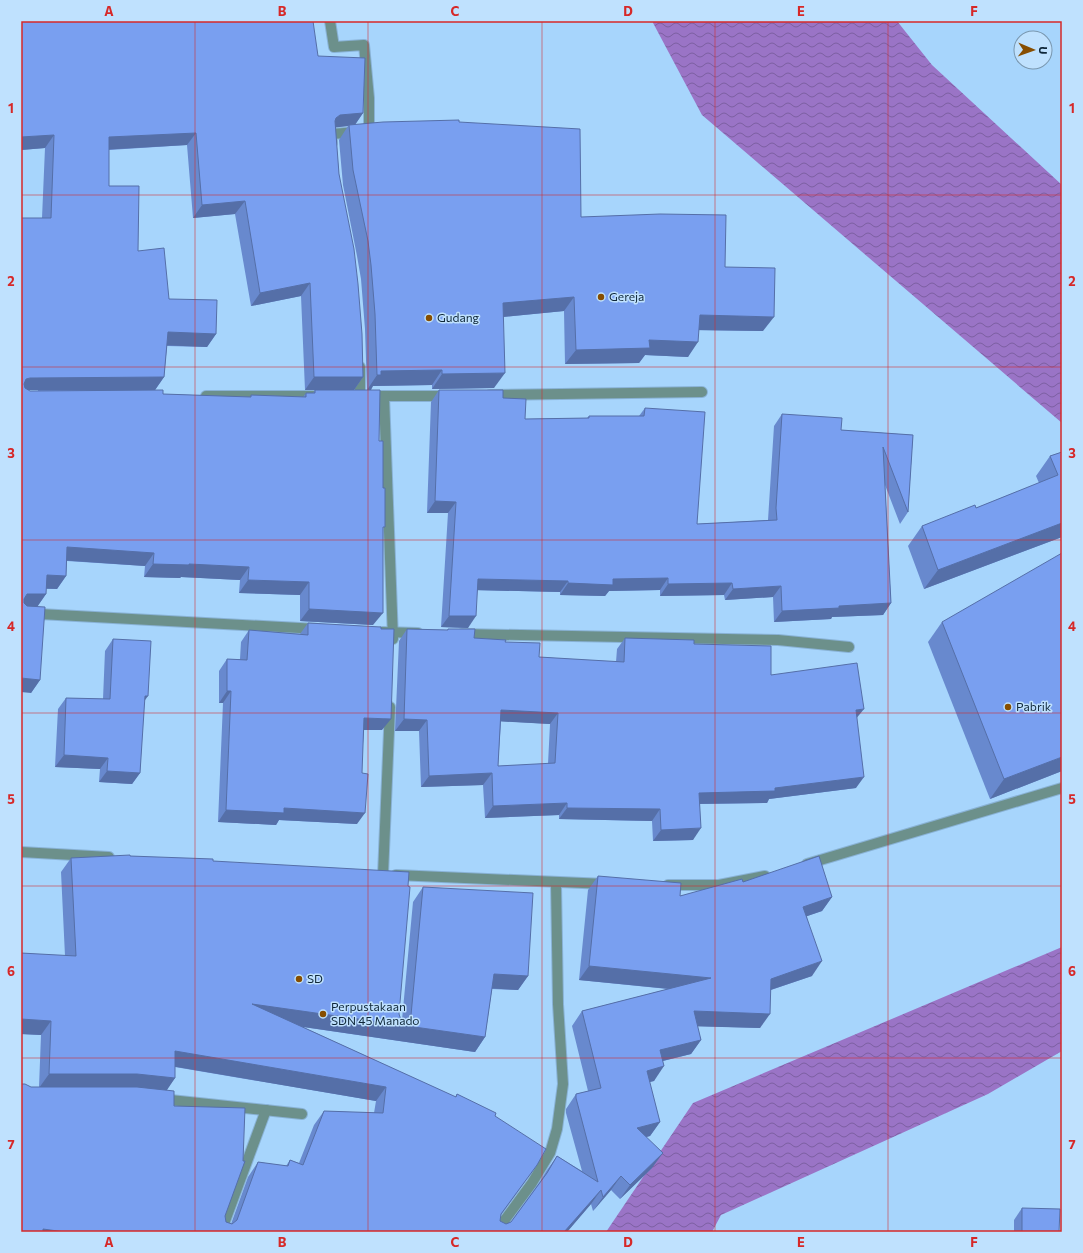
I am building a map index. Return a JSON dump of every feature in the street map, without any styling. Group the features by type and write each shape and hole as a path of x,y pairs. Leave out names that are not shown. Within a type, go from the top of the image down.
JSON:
{"street":[{"path":"330,21 334,47 364,45 369,98 369,131 332,134 333,151"},
{"path":"360,354 356,396 456,396"},
{"path":"479,395 702,392"},
{"path":"194,396 328,396"},
{"path":"384,396 393,633 392,648"},
{"path":"21,613 330,630"},
{"path":"369,632 424,634"},
{"path":"455,634 778,640 849,647"},
{"path":"390,695 379,875 409,880 618,884"},
{"path":"801,866 1062,788"},
{"path":"21,852 115,858"},
{"path":"657,885 719,886 772,875"},
{"path":"496,1232 532,1183 550,1153 557,1129 563,1084 558,1004 556,883"},
{"path":"150,1098 302,1114"},
{"path":"220,1232 266,1110"}],"water":[{"path":"652,21 897,21 932,65 1062,185 1062,423 702,115"},
{"path":"1062,947 1062,1051 988,1094 721,1215 712,1232 606,1232 693,1103"}],"building":[{"path":"21,21 313,21 318,56 365,58 363,113 340,115 335,121 339,174 354,249 358,284 362,334 363,377 314,377 310,283 260,293 245,201 202,205 196,133 109,137 109,186 139,186 138,251 164,248 169,299 217,300 216,334 168,332 164,377 30,378 26,379 24,384 25,388 30,391 163,390 163,394 251,397 251,395 306,397 306,393 315,393 315,390 380,390 379,441 383,441 383,488 385,488 385,527 383,527 383,613 309,609 309,582 248,580 249,567 153,564 154,553 67,547 66,576 47,575 46,594 27,594 24,599 24,603 27,606 45,607 40,680 21,678 21,218 51,218 54,135 21,137"},
{"path":"459,120 459,122 580,129 581,217 660,214 726,215 725,267 775,268 774,317 700,315 698,342 649,340 650,348 576,350 574,297 503,303 505,373 442,374 442,370 381,371 381,375 377,375 375,314 371,265 368,241 353,170 349,125 383,122"},
{"path":"439,390 503,390 503,398 526,399 525,419 589,418 589,416 644,416 645,408 705,412 697,524 777,520 776,508 782,414 842,418 841,430 913,435 908,512 883,447 891,603 782,611 781,586 733,589 732,583 668,584 668,578 613,579 613,585 568,583 568,581 478,579 476,616 449,616 456,502 435,501"},
{"path":"1062,452 1062,523 938,570 922,526 975,505 976,508 1058,475 1050,456"},
{"name":"Pabrik","path":"1062,553 1062,757 1004,779 942,622"},
{"path":"308,623 394,629 391,719 364,718 362,773 368,774 365,813 284,808 284,813 226,810 231,691 227,691 227,659 247,660 249,630 308,635"},
{"path":"407,629 475,629 474,638 506,640 505,642 540,643 539,657 624,662 625,638 694,640 694,644 771,646 771,675 857,663 864,709 856,710 864,777 775,788 775,791 699,793 701,828 661,830 660,809 567,808 567,803 493,806 492,773 429,776 427,720 404,719","holes":["501,710 558,713 555,763 498,766"]},
{"path":"113,639 151,641 148,696 145,696 140,773 107,771 108,758 64,755 66,698 110,699"},
{"path":"130,855 409,872 408,886 410,887 399,1014 401,1020 405,1021 410,1019 411,1015 423,887 533,893 528,976 494,974 485,1037 252,1004 456,1097 457,1094 496,1113 495,1116 546,1149 537,1165 501,1214 500,1221 506,1224 511,1222 547,1173 557,1156 598,1182 576,1098 576,1094 601,1088 582,1011 711,978 589,966 598,876 681,883 680,896 742,879 743,882 819,856 832,897 803,907 822,961 771,979 770,1014 694,1011 701,1040 660,1050 664,1066 647,1071 660,1122 637,1128 663,1153 630,1185 621,1176 603,1197 601,1190 564,1232 65,1232 43,1229 43,1232 21,1232 21,1084 31,1087 137,1087 174,1091 174,1106 245,1108 243,1161 245,1161 225,1216 226,1222 232,1224 237,1220 258,1162 288,1166 290,1160 303,1165 324,1111 383,1113 386,1087 175,1051 175,1078 137,1074 49,1074 51,1021 21,1019 21,953 76,956 71,858"},
{"path":"1022,1208 1060,1209 1059,1232 1022,1232"}],"place":[{"name":"Gereja","path":"601,297"},
{"name":"Gudang","path":"429,318"},
{"name":"Pabrik","path":"1008,707"},
{"name":"SD","path":"299,979"},
{"name":"Perpustakaan SDN 45 Manado","path":"323,1014"}]}
